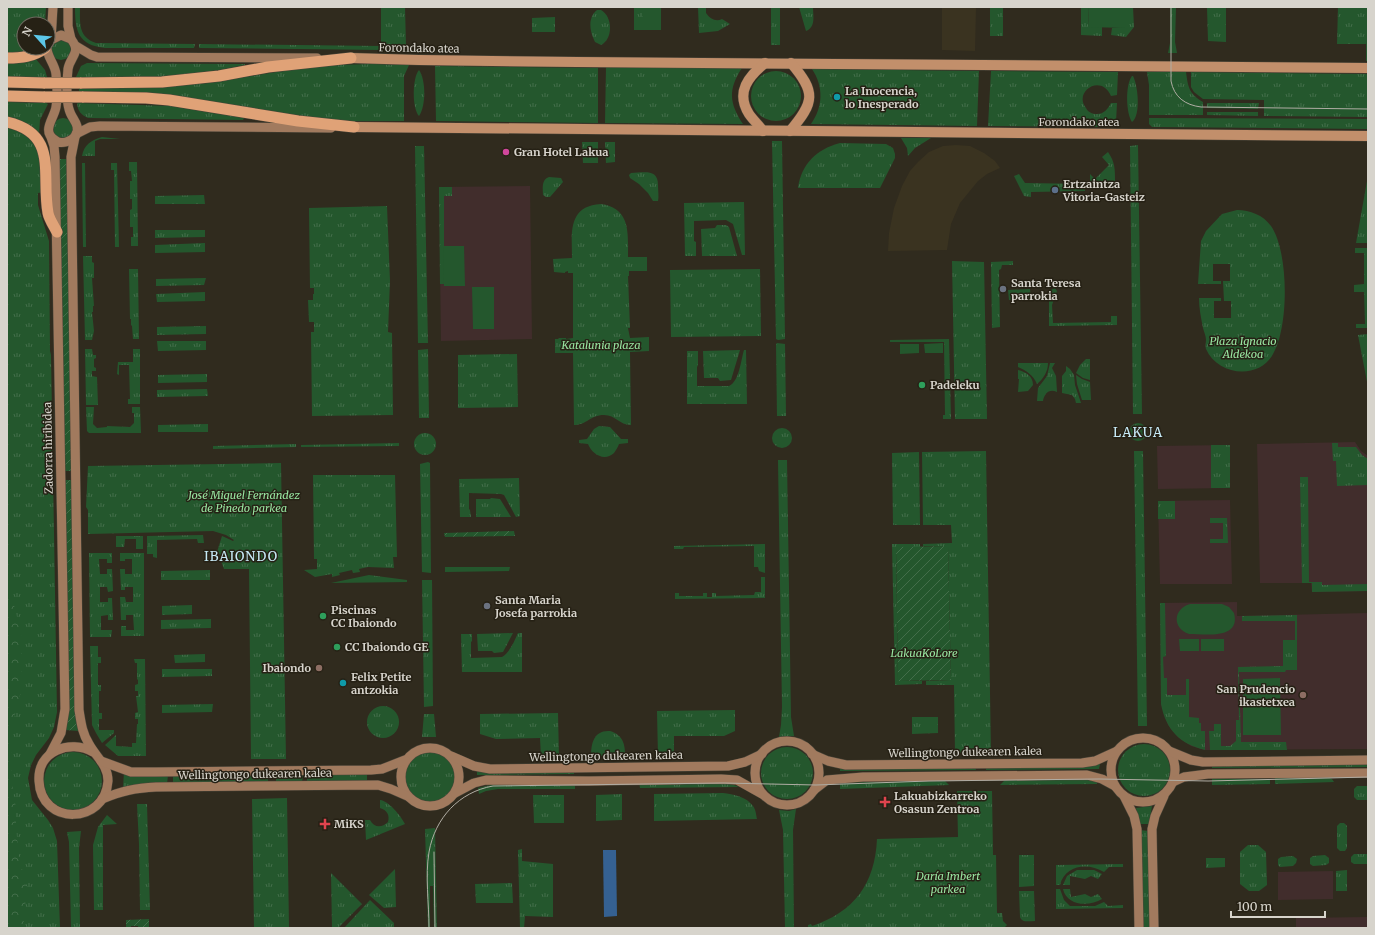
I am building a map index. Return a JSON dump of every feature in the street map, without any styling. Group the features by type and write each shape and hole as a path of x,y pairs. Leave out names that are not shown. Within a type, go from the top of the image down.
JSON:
{"highway":[{"path":"7,58 28,56"},
{"path":"7,82 148,83 194,79 268,67 350,58"},
{"path":"7,96 146,98 169,100 298,121 354,127"},
{"path":"7,122 22,126 28,130 38,139 41,145 46,160 46,201 48,215 57,232"}],"main road":[{"path":"68,7 68,26 74,42 76,54 69,67 68,77 69,109 77,124 71,157 79,710 81,728 93,752 102,761 108,780 102,799 89,811 76,815 64,814 52,808 46,802 39,786 40,770 44,762 49,756 63,748 71,746 82,747 93,752"},
{"path":"56,39 61,35 74,42"},
{"name":"Forondako atea","path":"74,42 92,56 105,57 1368,68"},
{"name":"Zadorra hiribidea","path":"48,56 55,68 56,77 56,108 48,126 55,149 65,709 61,733 49,756"},
{"path":"763,131 749,114 744,97 745,87 748,81 755,71 765,63"},
{"path":"790,131 806,111 809,96 808,85 791,63"},
{"name":"Forondako atea","path":"51,137 55,141 63,143 90,127 100,126 298,129 354,127 1368,136"},
{"path":"1139,928 1137,829 1134,816 1124,796 1115,786 1112,779 1111,770 1117,751 1128,742 1139,738 1145,738 1156,740 1166,747 1173,756 1176,768 1173,782 1164,794 1155,816 1152,829 1154,928"},
{"path":"814,790 819,773 818,766 812,754 803,746 787,742 776,744 771,746 762,754 756,765 755,776 758,786 762,794 779,804 791,805 802,801 827,780 837,778 875,776 1087,775 1102,779 1115,786"},
{"path":"430,747 443,751 451,756 455,761 459,774 459,780 455,793 444,803 432,807 418,804 407,796 400,778 402,766 405,760 416,751 430,747"},
{"name":"Wellingtongo dukearen kalea","path":"812,754 828,761 846,765 996,764 1082,763 1095,761 1117,751"},
{"path":"1170,751 1186,758 1203,762 1368,760"},
{"name":"Wellingtongo dukearen kalea","path":"451,756 474,766 490,769 724,766 745,762 762,754"},
{"name":"Wellingtongo dukearen kalea","path":"102,761 131,772 155,772 371,770 405,760"},
{"path":"1173,782 1184,777 1208,774 1368,773"},
{"name":"Wellingtongo dukearen kalea","path":"455,793 474,783 486,780 589,781 721,779 737,780 762,794"},
{"name":"Wellingtongo dukearen kalea","path":"102,799 133,788 156,787 378,785 391,788 407,796"},
{"path":"1124,796 1141,802 1154,801 1164,794"}],"shaded area":[{"path":"942,7 976,7 975,51 942,50"},
{"path":"943,146 970,146 984,153 995,161 1000,168 987,174 978,181 960,203 951,224 947,250 888,251 889,233 894,208 902,186 910,171 929,152"},
{"path":"530,186 532,339 441,341 439,187"},
{"path":"1355,442 1361,451 1368,456 1368,591 1312,592 1311,583 1260,583 1257,444"},
{"path":"1230,445 1230,488 1158,489 1157,446"},
{"path":"1230,500 1232,584 1160,584 1158,501"},
{"name":"San Prudencio ikastetxea","path":"1237,602 1237,616 1368,613 1368,749 1205,750 1191,746 1178,737 1168,725 1161,704 1160,603"},
{"path":"1333,871 1333,899 1278,900 1278,872"},
{"path":"1368,917 1368,928 1296,928 1296,918"}],"green space":[{"path":"7,7 46,7 45,16 16,16 16,53 7,52"},
{"path":"75,7 80,7 80,24 83,33 86,37 96,43 195,44 194,48 105,48 89,44 77,30"},
{"path":"381,7 405,7 406,46 382,46 382,50 199,48 199,44 381,46"},
{"path":"634,7 643,7 643,30 634,30"},
{"path":"643,7 661,7 661,30 643,30"},
{"path":"698,7 706,7 706,13 709,17 715,20 722,19 730,24 718,31 699,33"},
{"path":"771,7 780,7 780,45 771,45"},
{"path":"799,7 813,7 813,24 806,31"},
{"path":"990,7 1003,7 1003,36 990,36"},
{"path":"1081,7 1089,7 1088,27 1102,27 1102,36 1081,35"},
{"path":"1089,7 1125,7 1125,28 1088,27"},
{"path":"1125,7 1133,7 1134,27 1126,37 1111,35 1112,28 1125,27"},
{"path":"1170,7 1176,7 1175,42 1177,53 1168,53 1170,43"},
{"path":"1207,7 1226,7 1226,42 1208,41"},
{"path":"1338,7 1368,7 1368,61 1366,61 1366,44 1337,44"},
{"path":"597,10 601,10 605,13 608,18 610,28 608,38 601,45 595,42 590,25 592,17"},
{"path":"555,17 555,32 532,32 532,18"},
{"path":"57,41 65,41 70,46 70,54 65,59 57,59 53,56 56,56"},
{"path":"35,58 45,70 47,77 7,77 7,61"},
{"path":"87,63 245,65 219,70 160,77 76,77 81,66"},
{"path":"332,65 409,65 404,76 404,121 352,121 324,119 263,111 202,100 79,93 79,87 209,83"},
{"path":"435,66 598,68 598,123 436,121"},
{"path":"606,67 742,68 734,83 732,96 735,109 743,124 605,123"},
{"path":"812,69 979,71 977,126 811,124 820,104 819,83"},
{"path":"419,70 424,86 424,100 419,116 415,107 414,86"},
{"path":"771,71 781,71 794,78 801,91 801,101 794,114 781,121 771,121 762,117 755,110 751,101 751,91 755,82 762,75"},
{"path":"991,71 1118,72 1117,95 1111,96 1107,89 1095,85 1090,87 1083,96 1083,102 1086,108 1093,114 1102,113 1111,103 1117,103 1115,127 988,126"},
{"path":"1147,72 1186,72 1190,90 1203,102 1203,115 1149,115 1149,85"},
{"path":"1191,72 1367,74 1367,117 1264,116 1264,100 1203,99 1194,92 1191,87"},
{"path":"1132,76 1136,86 1138,107 1135,118 1132,122 1128,113 1127,92"},
{"path":"7,102 48,104 40,120 39,134 25,123 7,117"},
{"path":"78,103 170,106 244,118 243,120 88,118 83,116 79,111 77,106"},
{"path":"1207,103 1259,103 1258,109 1207,108"},
{"path":"1207,112 1258,112 1258,116 1207,115"},
{"path":"59,118 67,118 73,124 73,132 67,138 59,138 53,132 53,124"},
{"path":"1149,118 1367,119 1367,129 1152,127 1149,124"},
{"path":"7,126 20,129 39,147 44,192 38,193 38,205 49,241 57,712 54,727 49,738 36,755 31,765 28,778 32,800 53,828 57,841 60,928 7,928"},
{"path":"102,137 120,139 100,139 95,141 95,156 82,156 86,146"},
{"path":"901,138 931,138 915,148 908,156 907,148"},
{"path":"772,141 782,141 785,339 778,340 776,339"},
{"path":"582,142 598,142 598,163 583,163"},
{"path":"605,142 615,142 615,162 606,163"},
{"path":"840,143 886,144 893,148 895,158 880,188 798,188 803,172 812,159 824,149"},
{"path":"1138,145 1142,414 1133,414 1130,146"},
{"path":"415,146 424,146 428,343 418,343"},
{"path":"1108,152 1114,166 1115,181 1090,181 1090,174 1095,179 1109,165 1102,157"},
{"path":"58,159 68,159 73,471 63,471"},
{"path":"129,162 137,162 138,246 131,246 133,227 130,227 130,210 132,209 132,199 130,199 130,181 132,181 131,171 129,171"},
{"path":"82,163 85,163 86,247 83,247"},
{"path":"111,163 117,163 119,247 115,247 114,170 111,170"},
{"path":"645,172 655,176 658,185 658,201 653,201 648,193 639,184 630,178 629,175 631,173"},
{"path":"1019,174 1025,183 1085,184 1085,191 1031,192 1031,197 1024,196 1014,176"},
{"path":"546,178 561,178 563,182 550,197 546,197 543,195 543,184"},
{"path":"1367,181 1368,243 1356,243"},
{"path":"439,187 452,187 452,196 444,196 444,284 440,284"},
{"path":"204,195 205,204 155,204 155,196"},
{"path":"744,202 745,255 742,255 733,224 726,220 694,221 696,256 685,256 684,203"},
{"name":"Katalunia plaza","path":"601,204 611,206 623,216 627,231 628,257 647,257 647,271 629,271 628,276 630,328 628,328 630,338 649,337 649,351 630,352 631,425 627,425 608,415 599,415 578,425 574,425 573,353 555,353 555,339 573,338 573,273 568,273 568,271 565,273 554,272 553,259 572,258 572,231 577,216 582,210 590,206"},
{"path":"387,206 390,281 388,332 392,333 393,415 312,416 311,332 314,332 314,322 309,322 308,300 313,300 314,288 310,288 309,208"},
{"name":"Plaza Ignacio Aldekoa","path":"1237,210 1256,214 1268,222 1277,238 1284,271 1284,308 1278,342 1273,354 1267,362 1258,368 1249,371 1229,369 1220,365 1212,358 1206,349 1206,338 1199,306 1199,298 1221,298 1221,301 1214,301 1214,318 1231,318 1231,301 1224,301 1223,281 1230,281 1230,264 1213,264 1213,281 1221,281 1221,284 1198,284 1201,241 1206,231 1222,214"},
{"path":"717,225 726,225 729,227 737,256 702,256 701,229 715,228"},
{"path":"155,230 205,230 205,237 155,238"},
{"path":"205,243 205,252 155,253 155,245"},
{"path":"443,246 464,246 465,286 444,286"},
{"path":"1355,248 1368,248 1368,328 1356,328 1356,324 1365,324 1364,292 1354,292 1354,285 1364,284 1364,253 1355,253"},
{"path":"83,256 92,256 92,262 94,263 94,278 92,278 94,306 92,312 94,331 92,340 85,340"},
{"path":"952,261 984,262 987,419 955,419"},
{"path":"1013,261 1013,265 1002,265 1001,269 999,270 1000,327 992,328 991,262"},
{"path":"129,269 138,269 139,339 133,339 130,319"},
{"path":"760,269 761,336 671,337 670,270"},
{"path":"206,278 204,285 156,286 156,279"},
{"path":"472,287 494,287 494,329 473,329"},
{"path":"1055,288 1057,291 1052,305 1053,323 1111,322 1111,316 1117,316 1117,325 1049,326 1049,291"},
{"path":"1030,289 1031,300 1009,300 1008,290"},
{"path":"205,292 205,301 157,302 156,294"},
{"path":"206,326 206,334 157,335 157,327"},
{"path":"1368,334 1368,387 1358,335"},
{"path":"949,339 951,419 943,419 943,415 945,415 944,342 890,342 890,340"},
{"path":"157,341 206,341 206,350 158,351"},
{"path":"777,343 785,344 786,416 777,416"},
{"path":"943,343 943,353 925,353 924,344"},
{"path":"900,344 919,344 919,353 900,354"},
{"path":"85,349 92,349 93,355 96,355 96,358 94,359 94,367 96,368 96,371 92,371 92,376 97,377 98,405 86,405"},
{"path":"133,349 140,349 140,404 128,404 128,399 130,399 129,365 119,365 119,375 117,374 118,362 133,362"},
{"path":"428,349 429,418 419,418 418,350"},
{"path":"740,350 731,380 720,381 718,378 704,378 703,351"},
{"path":"744,350 746,350 747,404 687,404 687,351 698,351 697,386 729,386 735,380 741,365"},
{"path":"517,354 518,407 458,408 458,355"},
{"path":"1086,359 1090,359 1090,380 1083,378 1076,373 1080,365"},
{"path":"1018,363 1048,363 1045,375 1037,384 1034,378 1018,367"},
{"path":"1050,363 1055,363 1052,368 1056,376 1057,392 1049,391 1044,396 1043,401 1037,401 1038,388 1047,376"},
{"path":"1066,366 1074,375 1075,385 1081,403 1076,403 1072,395 1062,393 1062,376 1066,371"},
{"path":"1018,370 1026,373 1032,379 1033,385 1028,391 1018,392"},
{"path":"207,374 207,382 158,383 158,375"},
{"path":"1076,375 1090,382 1091,400 1082,400"},
{"path":"207,389 208,396 157,397 157,390"},
{"path":"86,407 94,407 93,424 97,428 107,426 130,427 134,423 134,413 132,413 132,407 140,407 141,433 89,433 87,431"},
{"path":"1134,423 1142,423 1147,428 1145,439 1142,441 1134,441 1129,436 1129,428"},
{"path":"208,424 208,432 158,432 158,425"},
{"path":"599,426 610,427 621,439 628,439 628,443 619,444 614,453 610,456 602,457 595,454 588,444 579,443 579,440 587,439 594,429"},
{"path":"778,428 786,428 792,434 792,442 786,448 778,448 772,442 772,434"},
{"path":"425,433 433,436 436,444 433,452 425,455 417,452 414,444 417,436"},
{"path":"399,443 399,446 301,447 301,445"},
{"path":"1332,443 1338,443 1338,447 1356,447 1362,455 1368,459 1368,485 1337,486 1336,461 1333,461"},
{"path":"296,444 296,447 213,449 213,446"},
{"path":"1211,445 1230,445 1230,488 1211,488"},
{"path":"986,451 991,753 955,753 954,685 926,685 926,681 951,680 948,546 923,546 923,544 952,543 951,525 923,525 922,452"},
{"path":"1134,451 1143,451 1147,726 1138,726"},
{"path":"919,452 920,525 893,525 892,453"},
{"path":"778,460 787,460 791,717 794,736 779,737 782,707"},
{"name":"José Miguel Fernández de Pinedo parkea","path":"281,463 286,759 251,759 249,569 224,569 221,561 225,561 226,559 217,552 222,536 233,541 234,540 226,535 213,531 88,534 88,510 86,507 88,466"},
{"path":"430,463 431,573 422,572 420,464"},
{"path":"313,475 395,475 397,557 393,557 394,568 368,567 359,569 360,572 353,573 352,570 339,573 340,575 332,577 332,574 315,577 304,570 317,569 317,559 314,559"},
{"path":"1300,477 1308,477 1309,582 1322,582 1322,585 1368,584 1368,591 1312,592 1312,583 1302,583"},
{"path":"519,478 520,516 516,517 504,495 469,493 469,509 471,517 460,517 459,479"},
{"path":"63,480 73,480 79,731 65,730"},
{"path":"476,499 500,499 511,517 476,517"},
{"path":"1158,501 1175,501 1175,519 1158,519"},
{"path":"1210,518 1227,518 1228,543 1210,543 1210,539 1223,539 1223,523 1210,523"},
{"path":"514,531 515,536 445,537 444,533"},
{"path":"203,535 204,543 198,543 197,539 157,540 157,558 153,557 153,554 147,554 147,536"},
{"path":"116,536 143,536 143,549 136,549 136,539 125,539 124,547 116,547"},
{"path":"765,544 765,573 759,571 758,567 754,567 754,546 684,547 683,549 674,549 674,546"},
{"path":"892,544 920,544 920,547 896,547 898,681 922,681 922,684 895,685"},
{"name":"LakuaKoLore","path":"948,546 951,680 898,681 896,547"},
{"path":"89,553 112,553 112,563 107,563 107,559 99,559 100,574 107,574 107,569 112,569 113,591 108,592 107,587 100,587 100,602 108,602 108,598 112,598 113,620 108,620 108,615 101,616 101,630 112,630 111,637 90,637"},
{"path":"120,553 144,553 144,636 121,636 121,626 126,626 126,630 134,630 133,615 126,615 126,620 121,620 120,597 125,597 126,602 133,602 133,587 125,587 125,590 121,590 120,569 125,569 125,574 132,574 132,559 120,561"},
{"path":"445,567 510,567 509,571 445,572"},
{"path":"210,570 210,580 161,580 161,571"},
{"path":"369,575 407,580 407,582 331,583"},
{"path":"7,577 21,633 21,691 9,738 12,758 11,778 16,808 19,858 27,887 23,928 7,928"},
{"path":"761,577 765,577 765,598 675,599 675,593 679,593 679,596 703,596 703,593 707,593 707,597 712,597 712,593 716,593 716,596 754,595 755,592 761,592"},
{"path":"422,580 432,580 433,706 424,707"},
{"path":"1160,603 1165,603 1166,656 1163,657 1164,678 1167,678 1167,695 1186,695 1186,679 1189,679 1189,717 1199,718 1199,723 1201,723 1201,731 1205,731 1205,750 1181,740 1166,721 1163,713 1161,704"},
{"path":"1190,604 1222,604 1229,607 1234,613 1235,622 1232,628 1227,632 1220,634 1189,634 1183,631 1177,623 1177,619 1180,610 1184,606"},
{"path":"192,605 192,614 162,615 162,606"},
{"path":"1297,615 1297,670 1286,670 1285,672 1239,672 1241,742 1286,742 1287,750 1210,750 1209,731 1214,731 1214,724 1221,724 1221,746 1230,746 1236,741 1236,720 1239,720 1238,667 1283,666 1283,640 1295,640 1295,621 1242,621 1242,616"},
{"path":"211,619 211,628 161,629 161,620"},
{"path":"513,633 503,652 494,653 492,651 478,651 477,634"},
{"path":"518,633 522,633 522,672 462,672 461,634 472,634 471,658 502,657 510,650"},
{"path":"1179,639 1199,639 1199,651 1180,651"},
{"path":"1201,639 1224,639 1224,651 1201,651"},
{"path":"90,646 98,646 98,657 101,657 101,663 98,663 98,685 101,685 101,691 99,691 99,713 102,713 102,719 99,719 99,730 114,730 114,733 102,743 92,725"},
{"path":"205,654 205,662 175,663 174,655"},
{"path":"134,659 145,659 146,756 118,756 105,745 116,735 116,746 132,747 132,743 136,743 138,719 135,719 135,713 138,712 136,696 138,696 138,691 135,691 135,685 138,684 138,680 137,663 135,663"},
{"path":"162,669 212,669 212,676 162,677"},
{"path":"1280,678 1281,735 1243,735 1243,679"},
{"path":"213,704 212,712 162,713 162,705"},
{"path":"380,706 386,706 396,713 399,722 398,728 392,735 386,738 380,738 370,731 367,725 367,719 374,709"},
{"path":"735,710 735,731 724,736 674,736 674,755 658,756 657,711"},
{"path":"558,713 559,757 556,757 556,752 552,752 551,757 541,757 540,738 496,739 480,734 480,714"},
{"path":"424,714 434,714 436,737 422,737"},
{"path":"912,717 938,717 938,733 912,734"},
{"path":"610,731 618,735 622,740 625,756 591,756 594,738 600,733"},
{"path":"1139,744 1149,744 1159,748 1166,755 1170,765 1170,775 1166,785 1159,792 1149,796 1139,796 1129,792 1122,785 1118,775 1118,765 1122,755 1129,748"},
{"path":"787,747 801,751 809,759 813,773 809,787 801,795 787,799 773,795 765,787 761,773 765,759 773,751"},
{"path":"430,751 444,755 452,763 456,777 452,791 444,799 430,803 416,799 408,791 404,777 408,763 416,755"},
{"path":"73,752 84,754 97,765 100,770 102,781 100,792 89,805 84,808 73,810 62,808 49,797 46,792 44,781 46,770 57,757 62,754"},
{"path":"1368,763 1368,767 1212,768 1212,765"},
{"path":"1100,764 1099,769 986,770 986,767"},
{"path":"975,767 976,770 840,771 840,768"},
{"path":"477,771 574,771 574,774 477,775"},
{"path":"124,772 168,775 167,784 123,788"},
{"path":"303,773 302,783 276,783 276,774"},
{"path":"307,773 367,773 367,782 307,783"},
{"path":"268,774 268,783 173,784 173,775"},
{"path":"1327,777 1332,779 1334,782 1275,784 1275,778"},
{"path":"1083,779 1097,782 1097,784 1000,785 1005,780"},
{"path":"1212,779 1270,779 1270,784 1212,785"},
{"path":"944,780 949,785 840,789 840,783"},
{"path":"639,782 729,783 739,787 640,788"},
{"path":"575,783 575,789 498,789 479,794 478,788 495,784"},
{"path":"1357,786 1368,786 1368,800 1357,800 1354,797 1354,789"},
{"name":"Daría Imbert parkea","path":"957,791 992,791 993,855 996,855 997,913 1002,913 1003,921 1007,925 1004,928 808,928 808,925 811,924 812,926 840,913 860,894 867,883 872,870 877,839 958,837"},
{"path":"723,793 735,795 747,800 754,808 757,819 654,821 654,794"},
{"path":"622,794 622,820 596,821 596,795"},
{"path":"533,795 564,795 564,823 534,823"},
{"path":"287,798 289,928 254,928 252,799"},
{"path":"380,800 391,806 398,813 405,824 366,840 365,820 370,820 376,826 381,826 388,822 389,817 387,813 380,808"},
{"path":"137,804 147,804 150,910 140,910"},
{"path":"1152,806 1149,824 1140,824 1136,808"},
{"path":"796,809 793,830 794,928 785,928 783,830 779,810 789,811"},
{"path":"107,815 117,824 103,825 103,910 94,910 93,845 98,827"},
{"path":"1340,823 1344,823 1347,826 1347,848 1345,851 1340,851 1337,848 1337,826"},
{"path":"435,828 437,928 434,928 433,886 430,886 430,928 428,928 425,829"},
{"path":"1139,830 1149,831 1151,928 1141,928"},
{"path":"81,831 79,848 80,928 71,928 69,842 67,832"},
{"path":"1248,845 1258,845 1266,852 1267,885 1259,891 1249,891 1240,884 1240,852"},
{"path":"522,849 522,861 553,864 553,917 525,916 524,928 520,928 518,850"},
{"path":"1354,854 1368,854 1368,864 1354,864 1351,862 1351,857"},
{"path":"1019,855 1034,855 1034,886 1019,887"},
{"path":"1325,855 1329,858 1329,863 1326,865 1313,866 1310,864 1310,858 1313,856"},
{"path":"1293,856 1297,859 1293,866 1280,867 1278,865 1278,859 1281,857"},
{"path":"1206,858 1225,858 1225,867 1206,868"},
{"path":"1123,864 1123,867 1109,867 1104,872 1091,867 1078,867 1067,873 1060,885 1056,885 1056,865"},
{"path":"395,869 396,907 384,908 369,895"},
{"path":"1077,870 1094,870 1102,874 1098,879 1091,876 1085,879 1070,876 1070,885 1063,885 1067,876"},
{"path":"1347,870 1347,891 1336,891 1336,871"},
{"path":"331,873 362,904 338,928 332,928"},
{"path":"512,883 513,903 476,903 475,884"},
{"path":"1056,889 1060,889 1064,900 1070,906 1095,906 1104,902 1108,906 1123,905 1123,908 1056,909"},
{"path":"1063,889 1070,889 1071,897 1085,894 1091,897 1098,894 1102,899 1097,902 1085,904 1074,902 1065,895"},
{"path":"1019,891 1034,891 1035,921 1026,921 1021,919"},
{"path":"370,900 394,923 394,928 344,928"},
{"path":"149,919 149,928 138,928 138,926 131,926 131,928 126,928 126,920"}],"water":[{"path":"603,850 616,850 617,916 604,917"}],"tram line":[{"path":"1171,7 1171,81 1175,92 1185,102 1201,107 1368,109"},
{"path":"429,928 427,880 428,861 432,840 437,828 450,808 459,801 481,789 493,786 723,783 816,785 929,781 1099,779 1208,781 1368,777"},
{"path":"434,852 435,928"}],"place":[{"name":"La Inocencia, lo Inesperado","path":"837,97"},
{"name":"Gran Hotel Lakua","path":"506,152"},
{"name":"Ertzaintza Vitoria-Gasteiz","path":"1055,190"},
{"name":"Santa Teresa parrokia","path":"1003,289"},
{"name":"Padeleku","path":"922,385"},
{"name":"Santa Maria Josefa parrokia","path":"487,606"},
{"name":"Piscinas CC Ibaiondo","path":"323,616"},
{"name":"CC Ibaiondo GE","path":"337,647"},
{"name":"Ibaiondo","path":"319,668"},
{"name":"Felix Petite antzokia","path":"343,683"},
{"name":"San Prudencio ikastetxea","path":"1303,695"},
{"name":"Lakuabizkarreko Osasun Zentroa","path":"885,802"},
{"name":"MiKS","path":"325,824"}],"district":[{"name":"LAKUA","path":"1138,432"},
{"name":"IBAIONDO","path":"241,556"}]}
